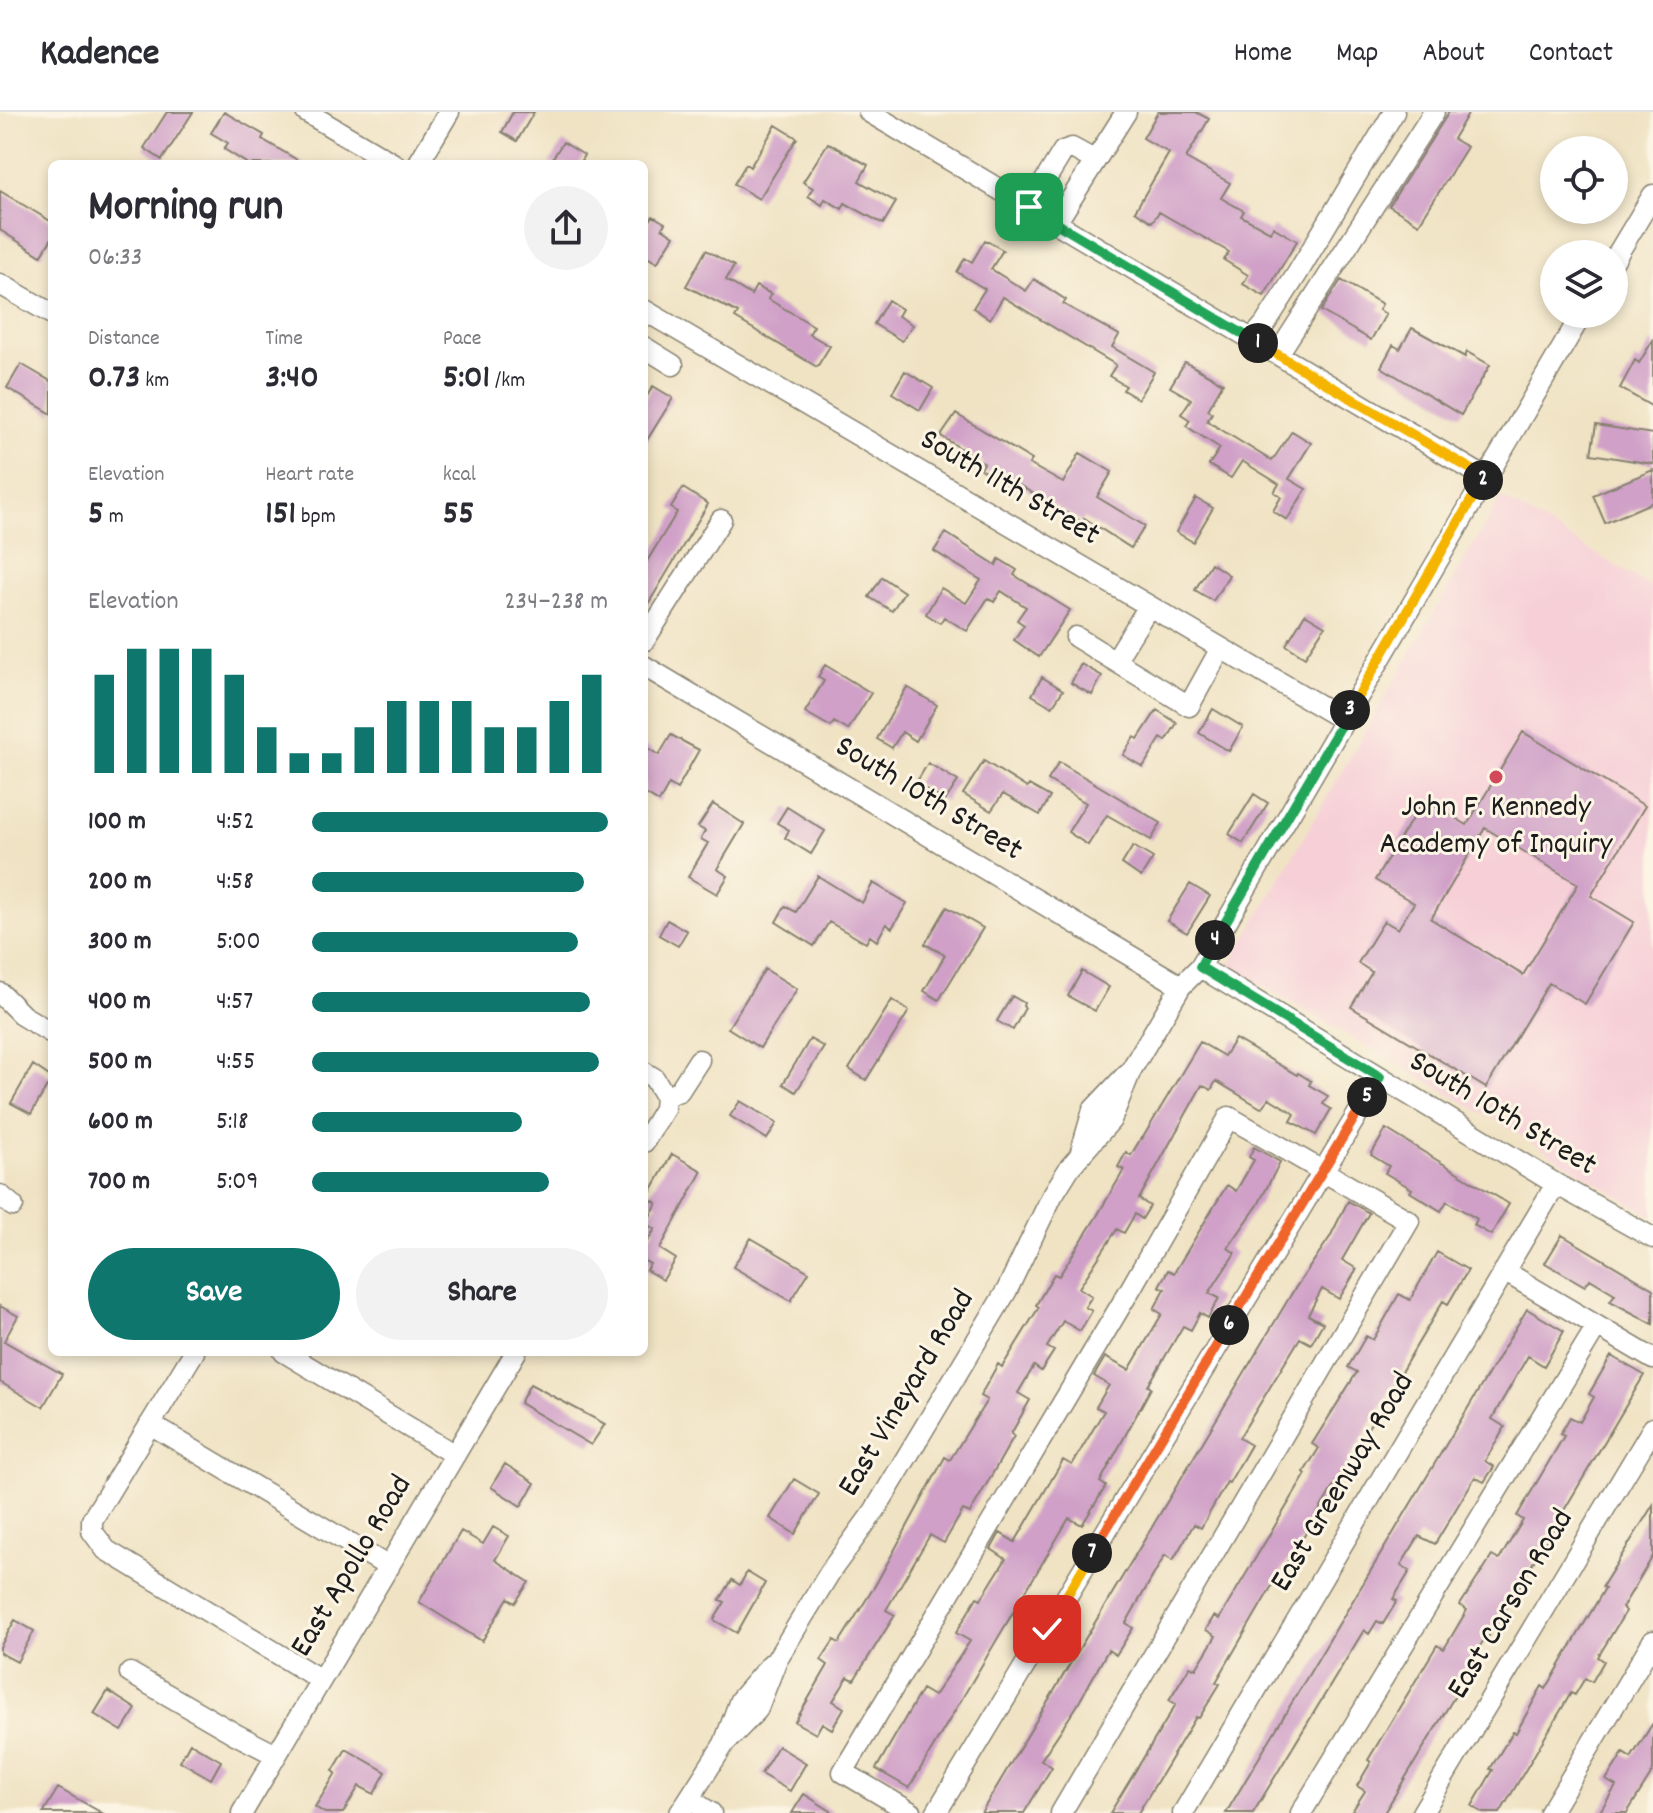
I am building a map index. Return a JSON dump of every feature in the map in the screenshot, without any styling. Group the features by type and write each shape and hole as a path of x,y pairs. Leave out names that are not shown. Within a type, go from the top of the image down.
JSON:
{"street":[{"path":"306,112 387,160"},
{"path":"420,160 449,112"},
{"path":"869,112 1484,477"},
{"path":"1056,223 1126,112"},
{"path":"1252,339 1297,274 1394,112"},
{"path":"1278,354 1434,112"},
{"path":"1029,207 1063,151 1072,148 1094,160"},
{"path":"1626,240 1653,195"},
{"path":"0,284 48,312"},
{"name":"South 11th Street","path":"650,314 1344,720"},
{"name":"East Vineyard Road","path":"684,1806 724,1744 757,1710 777,1659 832,1569 882,1497 1007,1290 1052,1196 1080,1155 1093,1144 1111,1120 1131,1070 1181,986 1200,967 1574,328"},
{"path":"648,349 673,365"},
{"path":"648,635 721,520"},
{"path":"1115,661 1149,606"},
{"path":"1076,637 1189,706 1221,648"},
{"name":"South 10th Street","path":"648,668 1181,986"},
{"name":"South 10th Street","path":"1200,967 1556,1184 1653,1238"},
{"path":"0,993 23,1016 48,1031"},
{"path":"665,1096 679,1091 699,1060"},
{"path":"648,1074 654,1078 665,1096 664,1109 648,1135"},
{"path":"936,1813 1380,1077"},
{"path":"912,1813 843,1772 1127,1295 1229,1117 1409,1221 1061,1813"},
{"name":"East Greenway Road","path":"1183,1813 1556,1184"},
{"path":"1504,1271 1653,1359"},
{"path":"1301,1813 1597,1326"},
{"path":"192,1356 92,1520 92,1531 106,1550 321,1680"},
{"path":"291,1356 455,1455"},
{"name":"East Apollo Road","path":"242,1813 514,1356"},
{"path":"150,1424 389,1567"},
{"name":"East Carson Road","path":"1422,1813 1653,1428"},
{"path":"1550,1813 1653,1641"},
{"path":"130,1673 276,1755"},
{"path":"684,1806 711,1813"}],"shaded area":[{"name":"John F. Kennedy Academy of Inquiry","path":"1501,497 1653,588 1653,1217 1508,1128 1229,966"}],"building":[{"path":"167,112 193,112 162,160 144,148"},
{"path":"224,112 264,135 262,139 297,160 242,160 224,149 228,143 211,133"},
{"path":"513,112 534,112 517,141 502,132"},
{"path":"1158,112 1196,112 1209,119 1186,158 1230,183 1221,198 1244,211 1241,216 1270,232 1273,227 1297,241 1264,296 1243,284 1248,275 1224,260 1229,252 1159,212 1152,222 1135,211 1169,153 1143,138"},
{"path":"1449,112 1469,112 1453,139 1467,147 1419,224 1389,206"},
{"path":"776,125 797,138 759,199 734,184 746,164 750,167"},
{"path":"563,142 584,155 581,160 552,160"},
{"path":"828,143 868,165 859,181 896,202 883,224 845,203 842,209 825,199 822,205 808,196 813,188 803,182"},
{"path":"0,191 48,220 48,245 41,256 0,230"},
{"path":"653,216 665,223 662,228 674,236 657,263 648,257 648,224"},
{"path":"985,240 1003,250 991,269 1026,291 1034,279 1066,300 1063,304 1119,335 1112,347 1154,372 1138,399 1123,390 1126,386 1109,376 1116,365 1003,297 990,319 973,308 985,289 957,272 965,258 972,262"},
{"path":"706,250 734,266 726,280 751,295 756,286 771,294 768,299 814,326 809,334 830,346 817,367 735,318 738,313 686,286"},
{"path":"1341,280 1382,304 1379,310 1386,314 1371,340 1321,311"},
{"path":"888,300 902,309 898,316 913,325 902,341 874,324"},
{"path":"1412,328 1465,357 1467,352 1490,365 1461,415 1381,367 1393,345 1400,349"},
{"path":"1653,340 1653,407 1620,388 1635,360 1639,363"},
{"path":"1185,362 1223,383 1208,410 1212,413 1207,421 1272,461 1292,431 1311,443 1289,479 1306,489 1287,520 1273,511 1281,497 1274,492 1279,484 1242,461 1231,478 1209,465 1220,448 1186,426 1190,420 1181,414 1191,399 1170,387"},
{"path":"21,364 48,380 48,412 7,388"},
{"path":"905,371 933,388 920,410 892,393"},
{"path":"653,386 673,398 648,439 648,394"},
{"path":"956,414 1032,460 1029,464 1063,483 1080,453 1112,472 1097,497 1145,526 1131,548 1084,518 1082,522 1017,484 1014,488 981,469 984,463 941,436"},
{"path":"1596,425 1653,434 1653,464 1591,454"},
{"path":"1653,470 1653,502 1605,523 1593,495"},
{"path":"683,488 708,504 648,604 648,559 677,512 671,508"},
{"path":"1196,498 1213,508 1193,542 1176,532"},
{"path":"946,533 996,565 999,559 1017,570 1014,575 1070,610 1039,657 1014,640 1024,625 1017,620 1026,607 1001,591 994,602 988,598 967,631 944,617 940,623 926,614 941,588 966,603 981,580 934,551"},
{"path":"1211,563 1229,575 1213,601 1195,590"},
{"path":"882,577 904,592 892,611 869,597"},
{"path":"1305,614 1325,626 1305,657 1286,645"},
{"path":"1081,664 1102,676 1092,695 1071,683"},
{"path":"825,665 871,693 848,730 834,722 831,727 805,712 824,681 818,677"},
{"path":"1042,677 1063,690 1052,707 1032,695"},
{"path":"907,687 937,705 916,741 902,732 892,748 877,739"},
{"path":"1213,709 1243,727 1229,751 1199,733"},
{"path":"1157,710 1177,723 1166,741 1161,738 1143,767 1123,755"},
{"path":"1523,732 1645,806 1591,896 1634,922 1585,1004 1549,983 1486,1088 1351,1007 1372,972 1358,963 1384,921 1398,929 1414,903 1375,880 1424,799 1467,825","holes":["1485,828 1578,884 1523,975 1431,919"]},
{"path":"671,735 699,750 677,789 669,784 659,802 648,795 648,748 659,755"},
{"path":"984,761 1027,788 1029,785 1050,797 1040,815 1003,794 991,811 963,794"},
{"path":"1059,762 1161,823 1151,840 1107,815 1088,845 1068,832 1086,803 1048,780"},
{"path":"928,763 958,781 945,801 916,783"},
{"path":"1254,794 1268,803 1243,843 1229,834"},
{"path":"713,804 744,824 717,869 728,876 717,894 688,877 708,843 701,839 705,831 698,827"},
{"path":"787,807 825,831 811,854 785,838 789,830 777,823"},
{"path":"1133,846 1153,858 1141,877 1122,864"},
{"path":"818,876 862,903 873,883 907,903 892,928 886,924 877,941 870,936 866,943 829,922 814,946 776,922 785,906 796,912"},
{"path":"1190,884 1210,896 1187,933 1167,921"},
{"path":"947,907 983,928 939,1000 924,991 945,955 925,944"},
{"path":"667,920 687,931 678,946 659,935"},
{"path":"765,969 797,989 760,1048 728,1028"},
{"path":"1082,971 1109,987 1095,1011 1068,996"},
{"path":"1012,996 1024,1003 1025,1008 1013,1030 997,1021"},
{"path":"892,1000 909,1011 866,1080 849,1069"},
{"path":"810,1039 824,1047 796,1092 783,1084"},
{"path":"1235,1039 1298,1073 1311,1081 1309,1085 1328,1096 1323,1104 1331,1109 1316,1135 1291,1121 1295,1114 1269,1098 1261,1108 1216,1081 1211,1090 1202,1085 1139,1199 1150,1206 1142,1219 1135,1214 1124,1233 1117,1229 1079,1288 1092,1296 1085,1307 1092,1311 1080,1331 1063,1321 1047,1347 1054,1351 1041,1371 1034,1366 1018,1393 1030,1400 1011,1434 1014,1436 970,1513 963,1510 944,1543 930,1535 886,1610 895,1615 854,1680 848,1677 833,1701 844,1708 832,1729 822,1723 816,1734 795,1722 828,1665 821,1660 834,1640 839,1643 876,1584 945,1457 950,1460 987,1400 980,1396 998,1364 1002,1367 1039,1307 1036,1305 1054,1274 1059,1276 1097,1216 1124,1170 1118,1167 1126,1152 1131,1155 1142,1139 1200,1042 1224,1056"},
{"path":"33,1065 48,1075 48,1085 31,1114 11,1103"},
{"path":"740,1101 777,1123 767,1139 730,1116"},
{"path":"1386,1129 1509,1204 1491,1235 1474,1225 1477,1219 1447,1201 1441,1211 1385,1173 1389,1166 1371,1155"},
{"path":"1254,1147 1280,1162 1258,1205 1228,1248 1235,1253 1209,1293 1219,1298 1208,1318 1200,1313 1191,1330 1183,1326 1148,1386 1151,1388 1100,1482 1106,1486 1082,1525 1069,1518 909,1788 876,1769 922,1689 934,1696 970,1641 956,1633 977,1597 981,1599 1006,1559 991,1549 1000,1533 1015,1542 1063,1460 1072,1465 1104,1411 1096,1407 1109,1385 1094,1376 1105,1357 1129,1370 1162,1314 1154,1309 1165,1289 1159,1286 1168,1270 1174,1273 1227,1185 1236,1191 1254,1160 1249,1157"},
{"path":"672,1154 702,1171 660,1249 676,1259 663,1280 648,1271 648,1240 655,1229 648,1225 648,1220 657,1203 648,1196"},
{"path":"1348,1201 1369,1213 1342,1260 1357,1269 1339,1299 1322,1289 1308,1315 1323,1323 1311,1344 1300,1338 1239,1438 1251,1445 1229,1483 1201,1528 1194,1524 1173,1560 1165,1555 1126,1623 1133,1628 1116,1655 1108,1650 1077,1706 1041,1760 1052,1767 1024,1813 981,1813 1292,1293 1330,1237"},
{"path":"1562,1235 1653,1289 1653,1324 1610,1301 1615,1294 1590,1279 1585,1286 1545,1263"},
{"path":"751,1238 809,1272 791,1301 733,1267"},
{"path":"1437,1252 1468,1270 1448,1304 1443,1301 1277,1577 1216,1682 1220,1684 1199,1718 1196,1717 1138,1813 1110,1813 1176,1704 1169,1700 1190,1666 1196,1669 1216,1636 1206,1630 1214,1616 1219,1619 1306,1474 1304,1472 1319,1448 1312,1444 1357,1372 1348,1367 1366,1336 1373,1340 1399,1294 1410,1300"},
{"path":"0,1306 18,1316 4,1341 62,1374 43,1407 0,1382"},
{"path":"1527,1309 1564,1331 1544,1366 1528,1356 1492,1419 1505,1427 1485,1461 1494,1467 1484,1482 1475,1477 1435,1544 1419,1536 1401,1565 1410,1571 1393,1599 1397,1601 1383,1624 1377,1621 1369,1634 1364,1630 1253,1813 1226,1813"},
{"path":"1611,1356 1644,1375 1508,1605 1483,1641 1453,1693 1456,1694 1384,1813 1351,1813 1365,1791 1357,1786 1371,1762 1368,1760 1437,1645 1444,1649 1467,1610 1460,1605 1492,1556 1499,1560 1523,1520 1517,1516 1564,1436 1560,1434 1570,1417 1580,1422 1594,1397 1589,1394"},
{"path":"530,1384 605,1424 591,1445 520,1403"},
{"path":"505,1464 535,1483 521,1506 491,1487"},
{"path":"794,1479 819,1494 795,1534 770,1518"},
{"path":"1653,1505 1653,1556 1622,1608 1626,1611 1598,1657 1604,1661 1592,1682 1585,1678 1575,1695 1571,1693 1500,1813 1483,1813 1472,1806 1493,1770 1490,1769 1513,1732 1516,1733 1542,1686 1546,1689 1605,1588 1602,1587"},
{"path":"493,1527 509,1536 495,1560 529,1582 515,1603 508,1598 482,1641 419,1602 461,1531 483,1544"},
{"path":"747,1572 765,1583 737,1633 714,1620 725,1602 720,1600 732,1580 740,1585"},
{"path":"15,1620 34,1631 17,1662 0,1653 0,1647"},
{"path":"108,1691 136,1709 122,1731 94,1714"},
{"path":"1653,1723 1653,1771 1627,1813 1599,1813 1616,1786 1606,1780 1623,1753 1631,1758"},
{"path":"190,1743 221,1761 211,1779 180,1761"},
{"path":"778,1746 806,1763 790,1791 761,1774"},
{"path":"346,1749 386,1772 374,1794 359,1786 343,1813 325,1813 315,1807 336,1773 333,1771"},
{"path":"58,1788 102,1813 43,1813"},
{"path":"804,1794 834,1813 792,1813"}],"place":[{"name":"John F. Kennedy Academy of Inquiry","path":"1496,777"}],"route":[{"path":"1029,207 1484,477 1200,967 1380,1077 1047,1629"}]}
